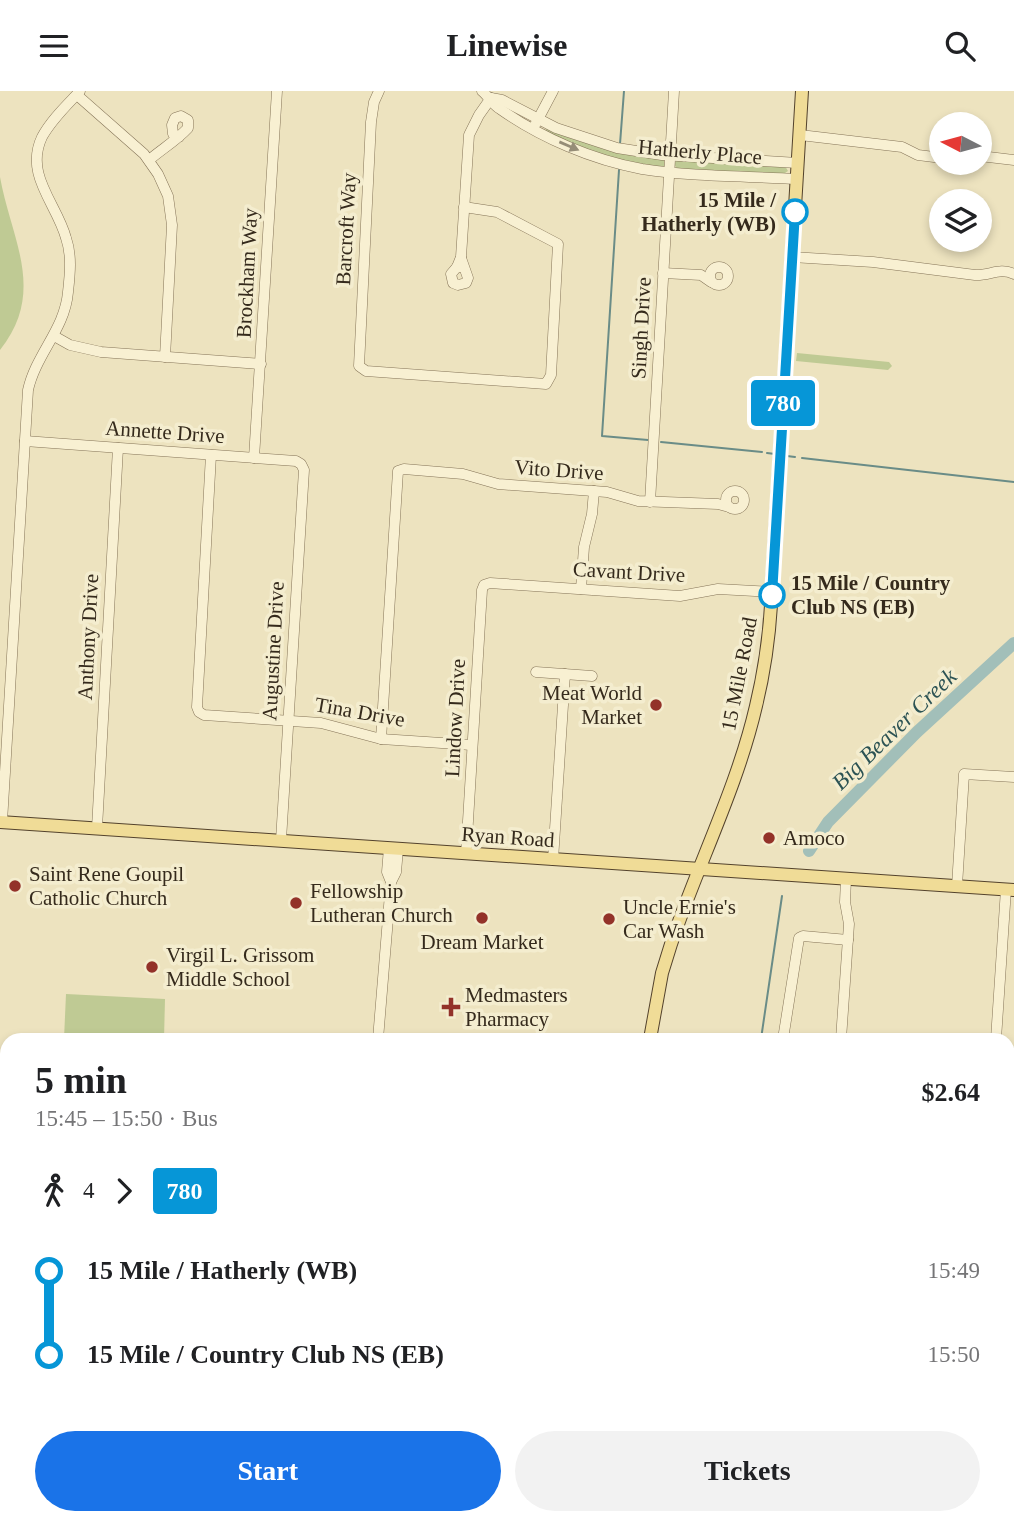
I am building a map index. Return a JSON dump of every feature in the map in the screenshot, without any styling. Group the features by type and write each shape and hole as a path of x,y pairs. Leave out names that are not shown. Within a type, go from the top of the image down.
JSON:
{"main road":[{"name":"15 Mile Road","path":"651,1033 662,973 678,921 740,759 756,707 765,661 772,592 802,91"},
{"name":"Ryan Road","path":"1,822 1010,889"}],"street":[{"name":"Brockham Way","path":"254,458 276,91"},
{"name":"Barcroft Way","path":"379,91 374,102 370,135 358,363 361,369 542,384 548,382 551,375 558,244 497,212 464,207"},
{"name":"Hatherly Place","path":"482,91 491,98 496,107 535,124 607,145 670,156 798,163"},
{"path":"535,124 554,91"},
{"path":"1,822 28,390 34,369 61,322 67,303 69,250 66,236 39,178 37,154 47,129 78,93 149,160 162,181 172,213 165,357"},
{"name":"Singh Drive","path":"650,502 676,94"},
{"path":"460,264 469,135 491,98"},
{"name":"Hatherly Place","path":"535,124 570,146 604,159 645,169 797,179"},
{"path":"800,135 902,147 929,156"},
{"path":"149,160 174,137"},
{"path":"992,157 1014,160"},
{"path":"792,257 873,262 983,276 1001,270 1014,274"},
{"path":"663,273 701,275 717,267 723,268 728,276 726,282 721,285 701,275"},
{"path":"711,270 711,282"},
{"path":"54,336 70,345 92,351 261,364"},
{"name":"Annette Drive","path":"24,441 296,461 302,464"},
{"name":"Anthony Drive","path":"97,828 118,448"},
{"name":"Tina Drive","path":"211,455 197,706 199,712 204,715 332,725 381,739 472,745"},
{"name":"Augustine Drive","path":"281,841 302,464"},
{"name":"Vito Drive","path":"381,739 398,471 404,469 455,473 498,485 594,491 650,502 725,503"},
{"path":"581,589 584,547 594,491"},
{"name":"Cavant Drive","path":"484,585 490,583 687,597 718,589 772,592"},
{"name":"Lindow Drive","path":"466,854 484,585"},
{"path":"536,672 592,676"},
{"path":"553,860 565,674"},
{"path":"957,886 964,774 1014,777"},
{"path":"378,1033 391,882 396,872 394,849"},
{"path":"841,1033 849,920 845,902 846,879"},
{"path":"997,1033 1010,889"},
{"path":"784,1033 799,938 803,936 848,940"}],"green space":[{"path":"547,128 664,160 665,166 647,166 602,154 545,131"},
{"path":"677,160 785,166 788,171 782,175 677,169 674,164"},
{"path":"0,177 22,265 24,286 14,328 0,350"},
{"path":"797,353 889,362 892,366 888,370 796,361"},
{"path":"66,994 165,999 164,1033 64,1033"}],"waterway":[{"path":"620,144 624,91"},
{"path":"619,170 602,436 648,440"},
{"path":"661,442 762,452"},
{"path":"767,453 775,454"},
{"path":"787,456 795,457"},
{"path":"802,458 1014,482"},
{"name":"Big Beaver Creek","path":"809,851 828,822 917,732 1014,643"},
{"name":"Big Beaver Creek","path":"762,1033 782,896"}],"bus line":[{"name":"780","path":"772,595 795,212"}],"place":[{"name":"15 Mile / Hatherly (WB)","path":"795,212"},
{"name":"15 Mile / Country Club NS (EB)","path":"772,595"},
{"name":"Meat World Market","path":"656,705"},
{"name":"Amoco","path":"769,838"},
{"name":"Saint Rene Goupil Catholic Church","path":"15,886"},
{"name":"Fellowship Lutheran Church","path":"296,903"},
{"name":"Dream Market","path":"482,918"},
{"name":"Uncle Ernie's Car Wash","path":"609,919"},
{"name":"Virgil L. Grissom Middle School","path":"152,967"},
{"name":"Medmasters Pharmacy","path":"451,1007"}]}
